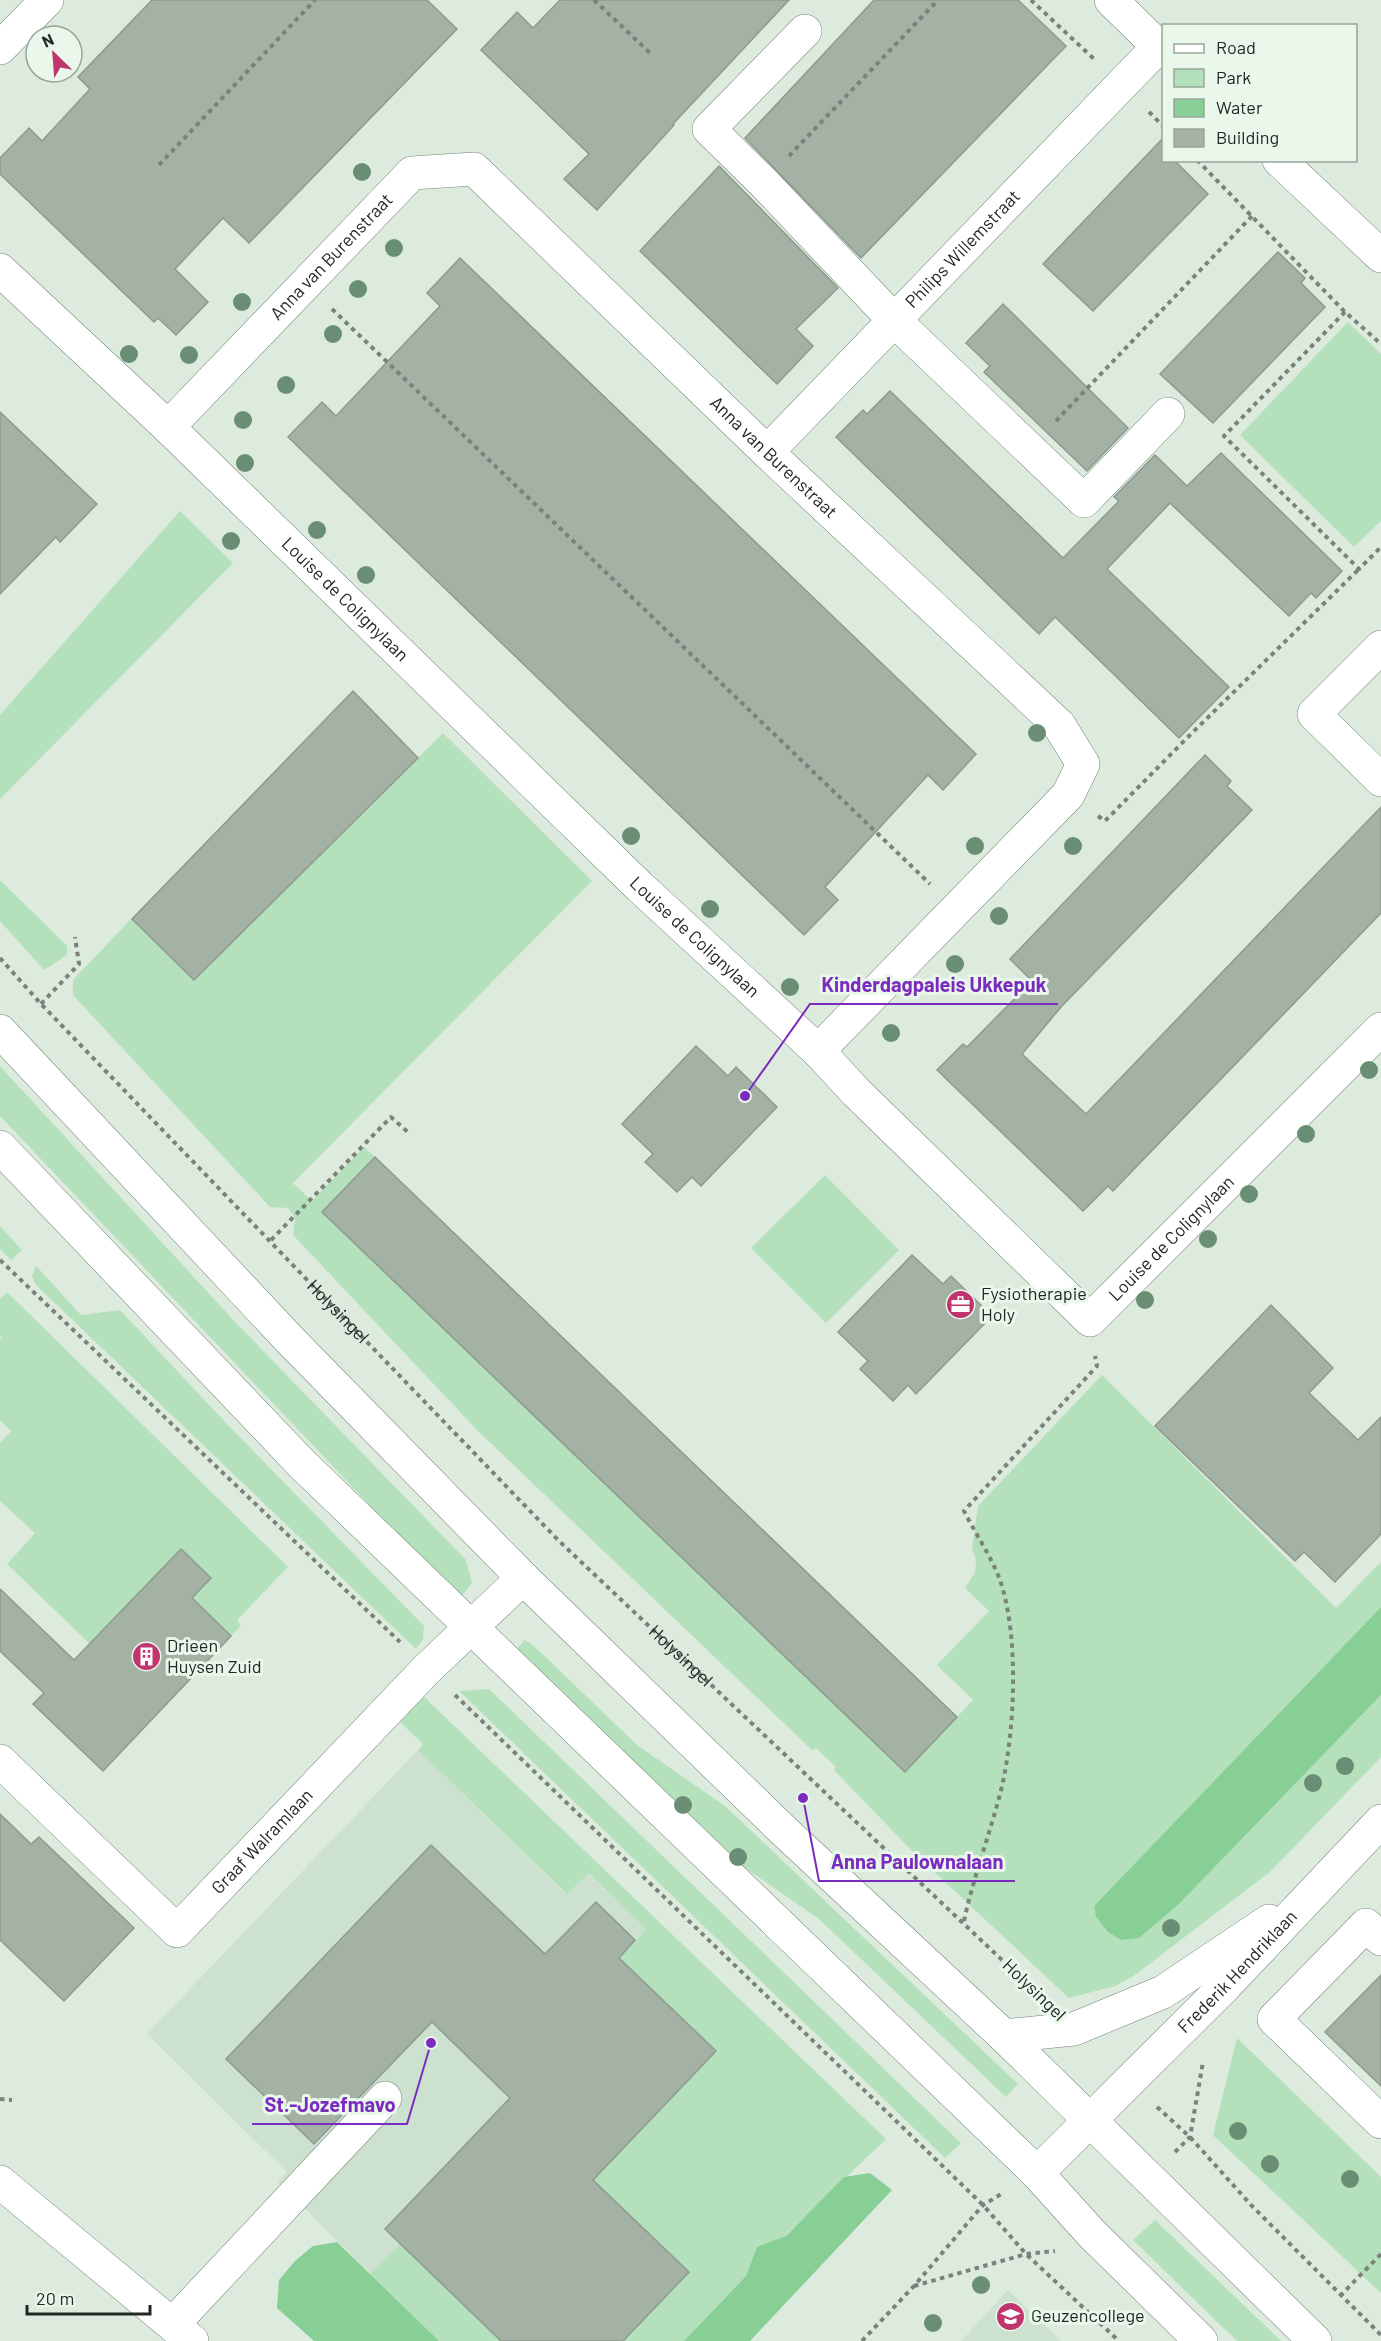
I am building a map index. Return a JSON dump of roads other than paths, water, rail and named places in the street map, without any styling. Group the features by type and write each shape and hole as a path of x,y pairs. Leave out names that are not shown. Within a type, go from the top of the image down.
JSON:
{"street":[{"path":"0,48 47,0"},
{"path":"1111,0 1161,50"},
{"path":"804,31 709,129 764,183 894,320 1084,501 1168,414"},
{"name":"Philips Willemstraat","path":"766,452 1161,50"},
{"path":"1281,162 1381,256"},
{"name":"Anna van Burenstraat","path":"168,427 412,174 474,169 766,452 1059,724 1083,764 1068,795 818,1051"},
{"name":"Louise de Colignylaan","path":"0,270 369,620 640,887 818,1051 856,1092 1090,1320 1381,1029"},
{"path":"1381,647 1314,714 1381,780"},
{"path":"0,1031 290,1340 523,1578 784,1831 1004,2036 1315,2341"},
{"path":"0,1147 301,1463 1037,2173 1092,2234 1201,2341"},
{"name":"Graaf Walramlaan","path":"0,1761 177,1931 427,1669 523,1578"},
{"name":"Frederik Hendriklaan","path":"1089,2120 1225,1986 1381,1821"},
{"path":"1004,2036 1074,2029 1163,1992 1320,1886"},
{"path":"1381,1939 1366,1925 1274,2019 1381,2122"},
{"path":"0,2182 183,2332 385,2098"},
{"path":"1037,2173 1089,2120"}],"water":[{"path":"1381,1607 1381,1695 1179,1904 1139,1938 1121,1940 1108,1932 1096,1917 1094,1906"},
{"path":"870,2173 892,2190 750,2341 684,2341 746,2276 757,2247 786,2236 844,2177"},
{"path":"337,2242 439,2341 314,2341 277,2308 279,2280 295,2261 313,2246"}],"place":[{"name":"Kinderdagpaleis Ukkepuk","path":"745,1096"},
{"name":"Fysiotherapie Holy","path":"960,1304"},
{"name":"Drieen Huysen Zuid","path":"146,1656"},
{"name":"Anna Paulownalaan","path":"803,1798"},
{"name":"St.-Jozefmavo","path":"431,2043"},
{"name":"Geuzencollege","path":"1010,2316"}]}
